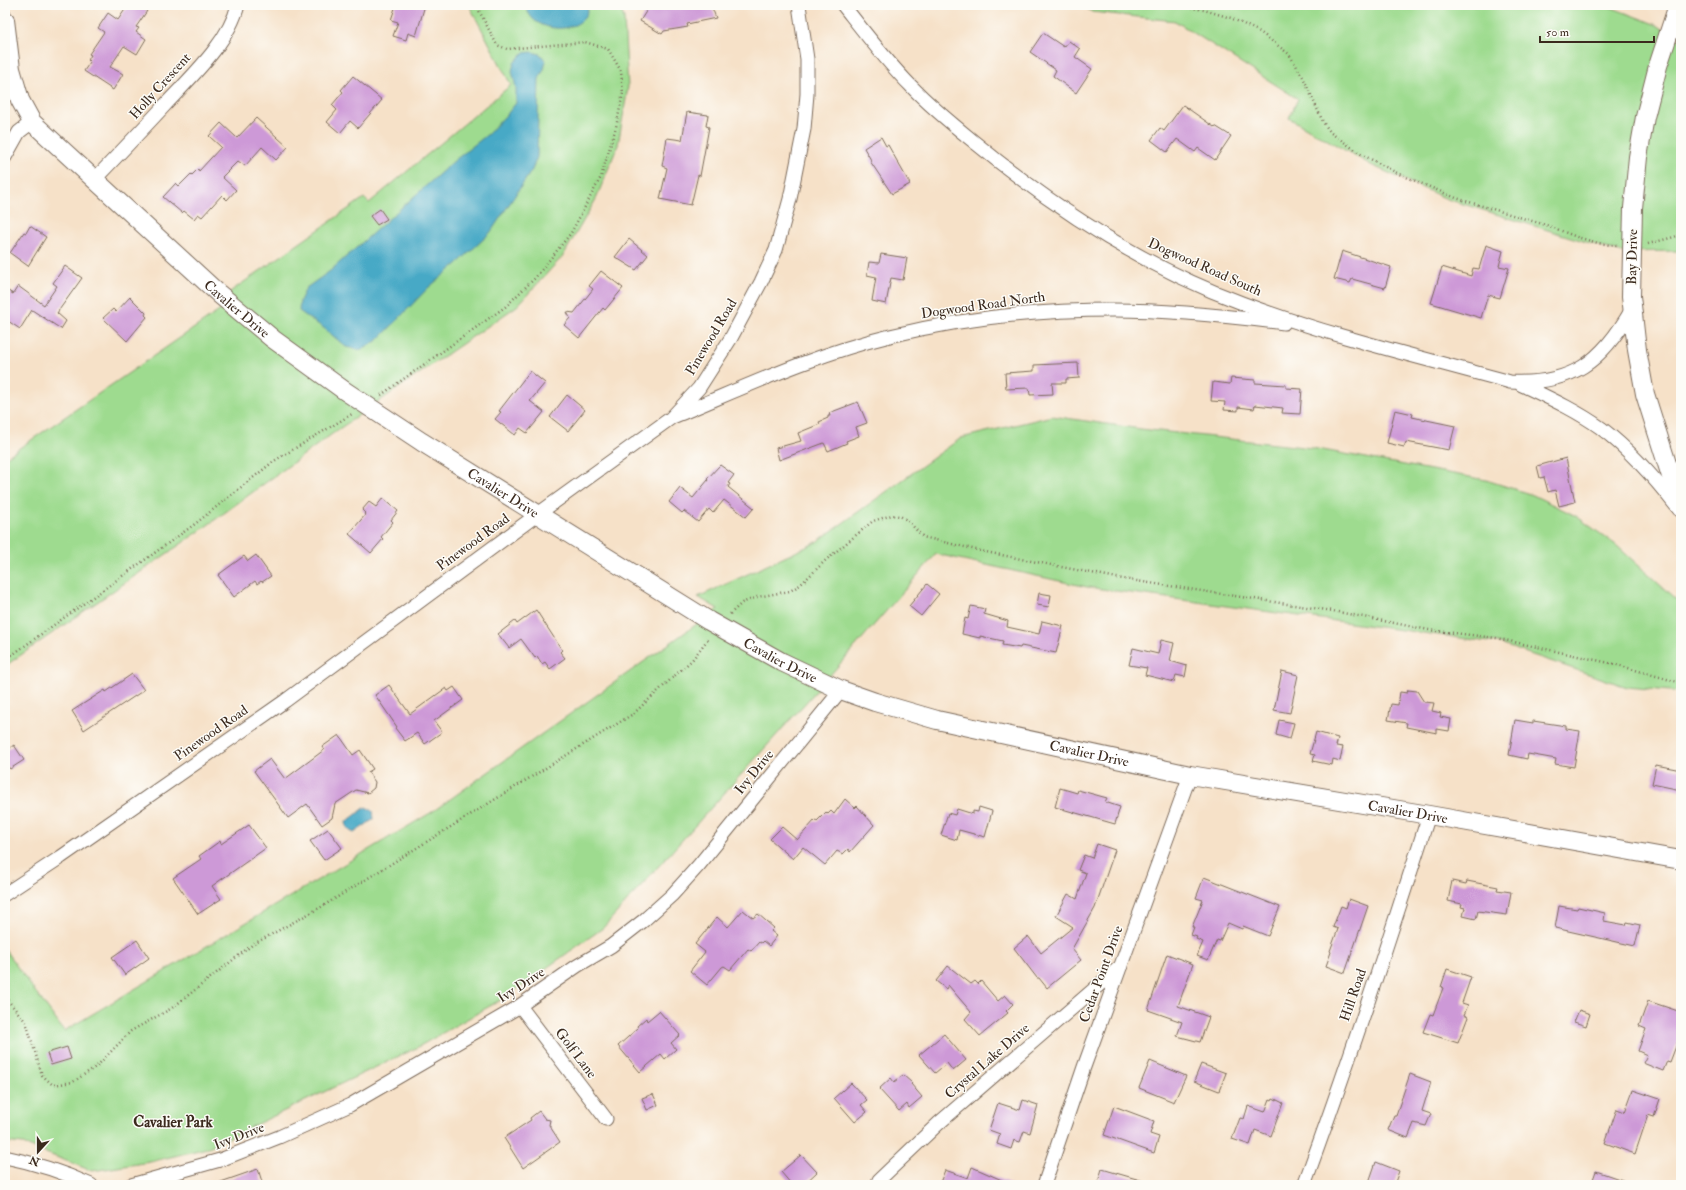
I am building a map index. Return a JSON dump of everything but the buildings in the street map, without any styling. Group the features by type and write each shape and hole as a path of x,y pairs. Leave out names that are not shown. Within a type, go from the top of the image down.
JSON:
{"street":[{"name":"Holly Crescent","path":"94,180 182,86 222,40 232,24 238,5"},
{"name":"Pinewood Road","path":"5,894 62,857 285,701 538,514 671,418 699,388 731,338 761,282 776,250 790,199 804,129 807,94 807,59 799,5"},
{"name":"Dogwood Road South","path":"843,5 881,53 912,87 942,115 996,160 1041,193 1094,228 1141,256 1180,277 1241,303 1330,333 1510,382 1530,383 1549,380 1568,374 1586,365 1609,345 1632,309"},
{"name":"Bay Drive","path":"1678,5 1658,66 1645,117 1638,157 1632,208 1632,309 1637,350 1645,394 1681,508"},
{"name":"Cavalier Drive","path":"5,20 11,69 20,100 32,122 219,294 267,334 297,357 422,442 709,621 782,662 841,690 937,720 1190,775 1429,815 1681,860"},
{"path":"5,157 8,142 32,122"},
{"name":"Dogwood Road North","path":"671,418 777,373 836,352 889,336 942,324 1048,312 1114,310 1157,311 1230,317 1315,327"},
{"path":"1518,382 1599,427 1629,451 1655,477 1681,511"},
{"name":"Ivy Drive","path":"131,1185 220,1160 279,1137 343,1108 520,1006 577,966 611,946 643,921 672,895 704,859 841,690"},
{"name":"Cedar Point Drive","path":"1044,1185 1084,1067 1190,775"},
{"name":"Hill Road","path":"1304,1185 1328,1121 1429,815"},
{"name":"Crystal Lake Drive","path":"877,1185 879,1180 939,1123 1122,965"},
{"name":"Golf Lane","path":"520,1006 606,1119"},
{"path":"5,1157 32,1162 64,1173 91,1185"}],"path":[{"path":"5,660 195,524 274,461 366,405 505,307 535,278 571,233 601,177 616,127 623,93 621,71 608,49 584,42 507,49 497,45 476,5"},
{"path":"1135,5 1186,7 1204,10 1230,18 1260,32 1289,54 1303,77 1323,122 1331,133 1361,154 1399,174 1456,198 1549,226 1577,237 1598,243 1632,248 1681,235"}],"green space":[{"path":"469,5 620,5 624,19 628,87 618,145 596,199 563,256 517,306 339,429 201,530 5,666 5,458 222,309 215,303 234,289 364,198 369,203 511,85"},
{"path":"1082,5 1605,5 1657,25 1681,41 1681,251 1619,252 1447,199 1371,165 1289,118 1298,99 1175,21 1092,12"},
{"path":"1052,416 1141,429 1312,448 1486,480 1533,495 1576,516 1616,545 1681,604 1681,692 1627,687 1497,643 1087,587 936,554 818,689 603,928 504,998 418,1047 207,1148 150,1162 92,1171 23,1144 5,1142 5,950 64,1031 432,812 718,609 698,597 815,543 961,438"}],"water":[{"path":"524,5 589,5 585,17 580,22 569,27 555,28 535,21"},
{"path":"532,52 540,54 546,61 539,79 537,157 532,170 490,233 458,263 428,288 378,340 360,350 346,347 325,329 299,311 300,301 306,288 330,271 455,160 488,134 516,103 516,88 512,71 514,63 523,53"},
{"path":"366,807 373,811 374,819 354,833 350,831 347,828 346,822"}],"district":[{"name":"Cavalier Park","path":"173,1122"}]}
